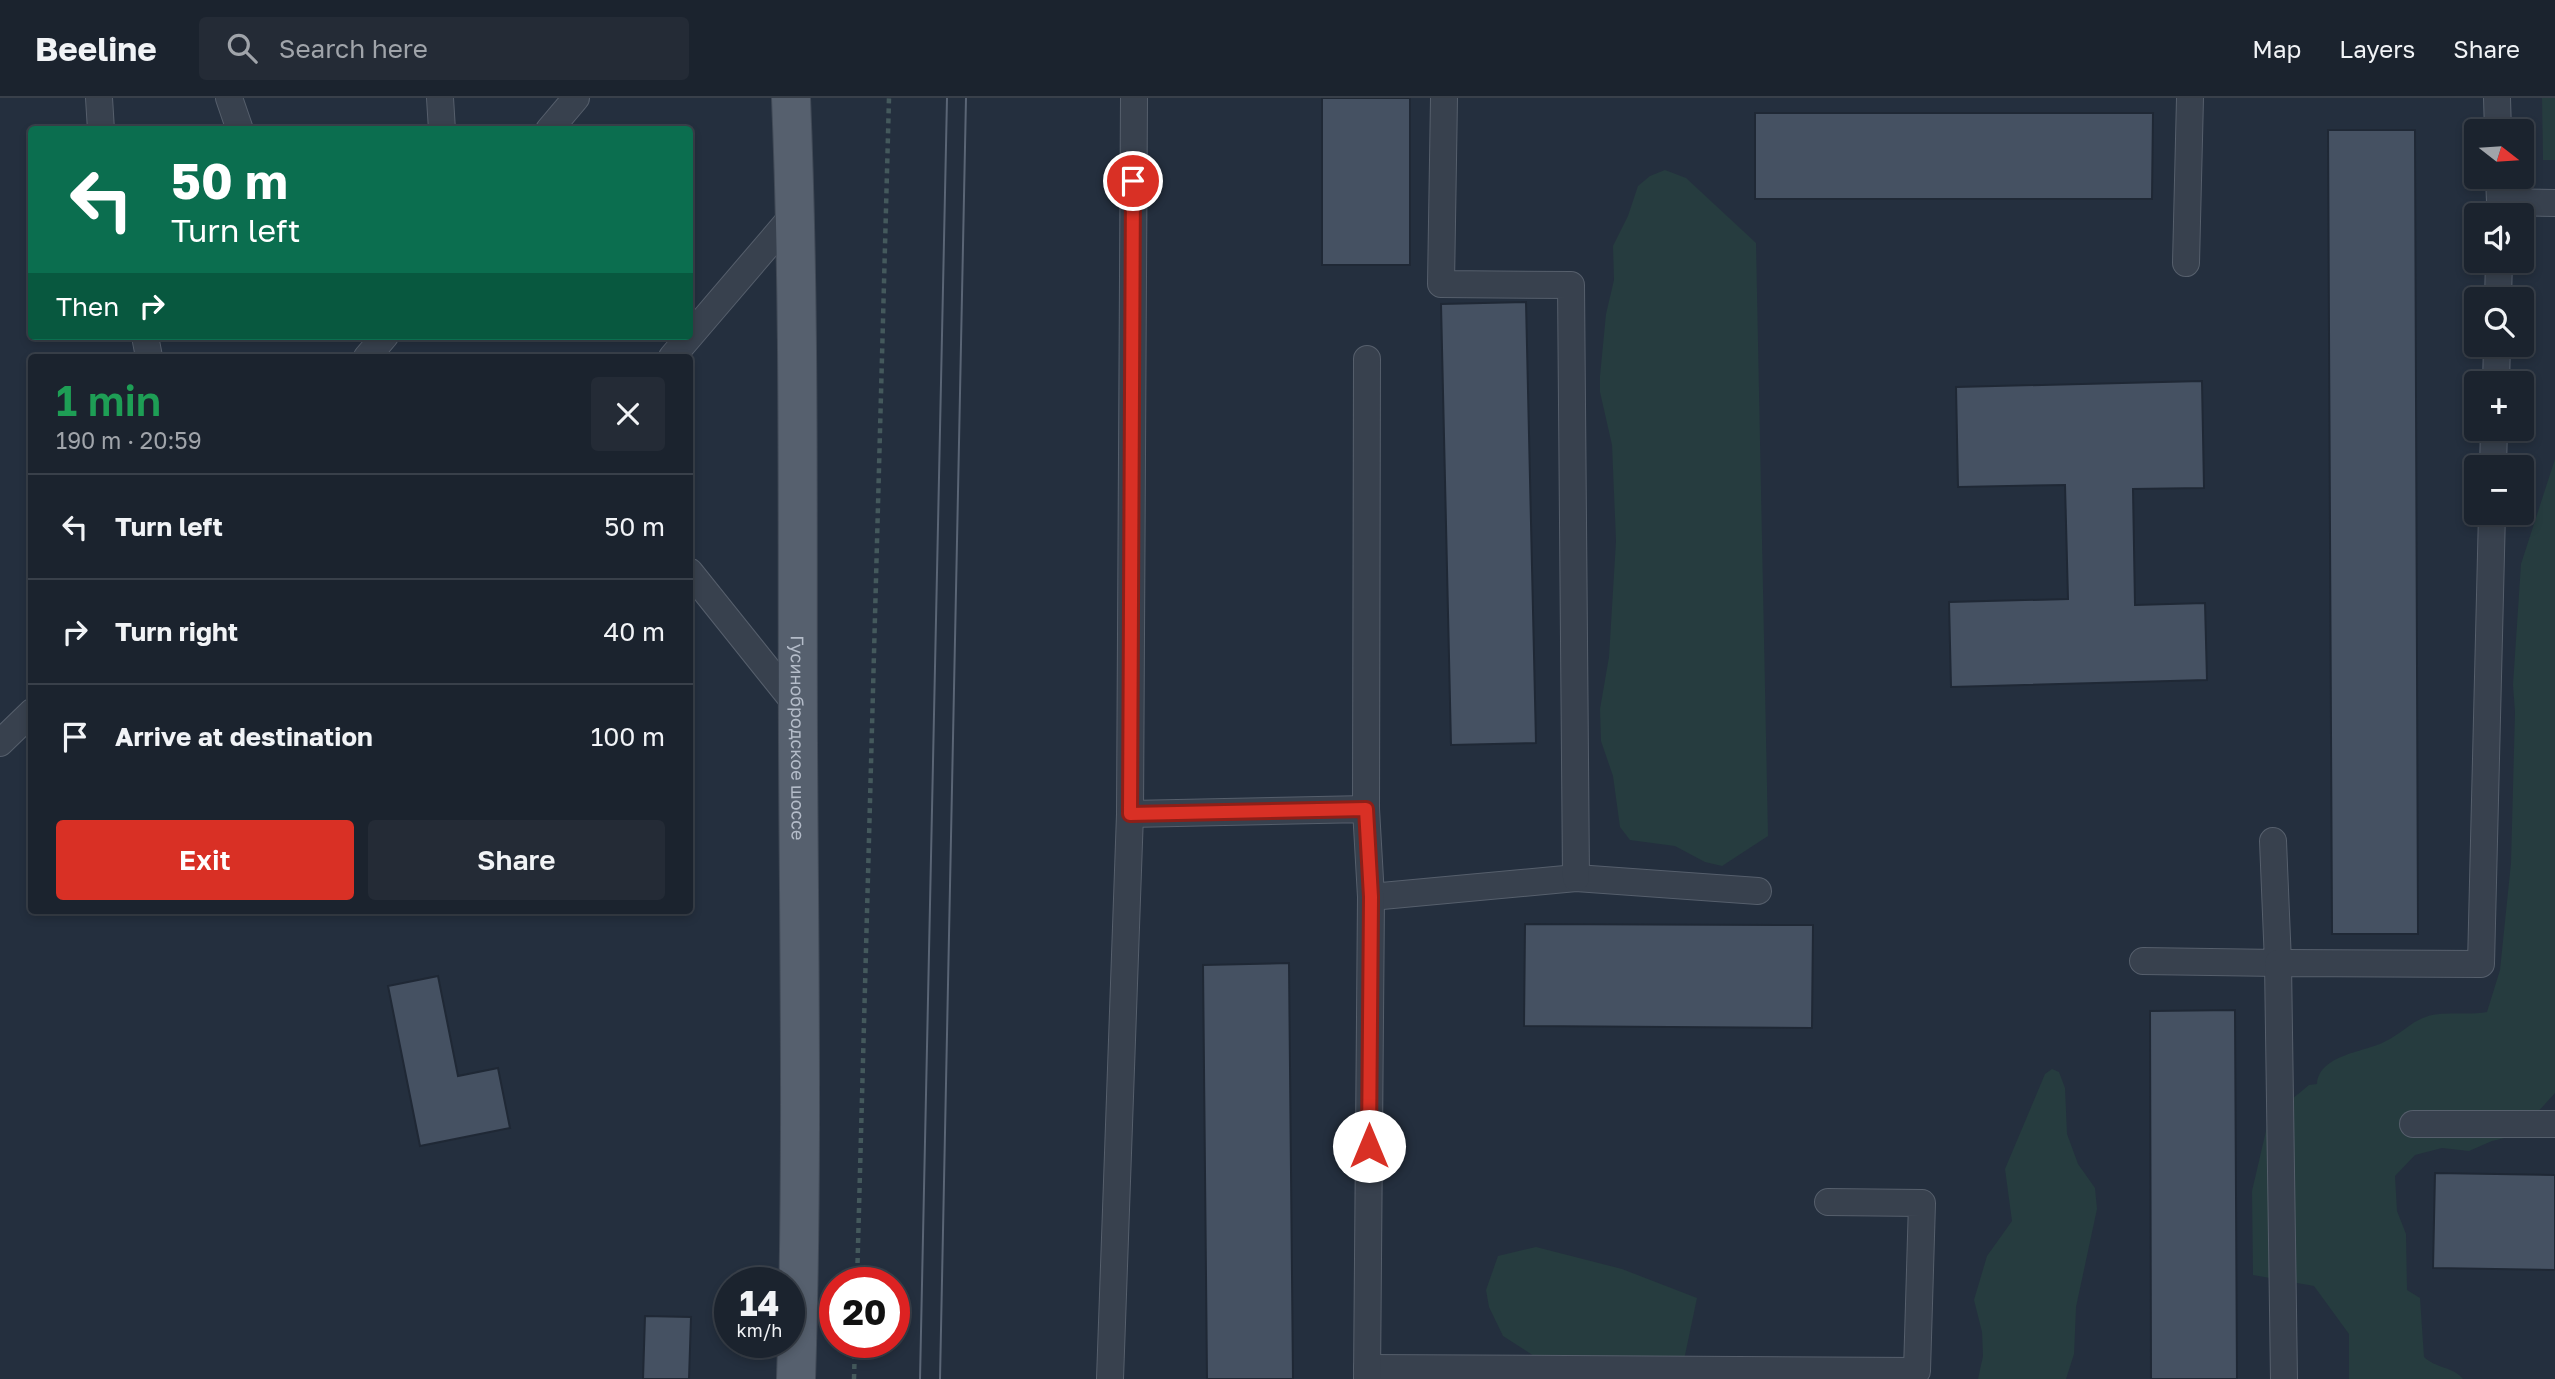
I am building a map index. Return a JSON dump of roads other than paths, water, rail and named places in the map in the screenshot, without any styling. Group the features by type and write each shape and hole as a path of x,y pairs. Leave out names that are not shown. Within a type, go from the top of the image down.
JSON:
{"main road":[{"name":"Гусинобродское шоссе","path":"792,98 796,212 800,1261 796,1379"}],"lane":[{"path":"99,98 101,126"},
{"path":"229,98 239,126"},
{"path":"440,98 442,126"},
{"path":"552,126 576,98"},
{"path":"1110,1379 1130,814 1134,98"},
{"path":"1444,98 1441,284 1571,285 1576,878"},
{"path":"2186,263 2190,98"},
{"path":"2497,98 2498,119"},
{"path":"2500,198 2555,203"},
{"path":"693,332 796,212"},
{"path":"370,354 382,340"},
{"path":"675,354 687,340"},
{"path":"1367,359 1366,809 1371,897 1367,1373 1917,1371 1922,1203 1828,1202"},
{"path":"2143,961 2481,964 2492,525"},
{"path":"693,576 798,707"},
{"path":"0,743 28,716"},
{"path":"1130,814 1366,809"},
{"path":"2273,841 2278,963 2284,1379"},
{"path":"1371,897 1576,878 1758,891"},
{"path":"2413,1124 2555,1124"}],"tram line":[{"path":"920,1379 947,98"},
{"path":"940,1379 966,98"}]}
